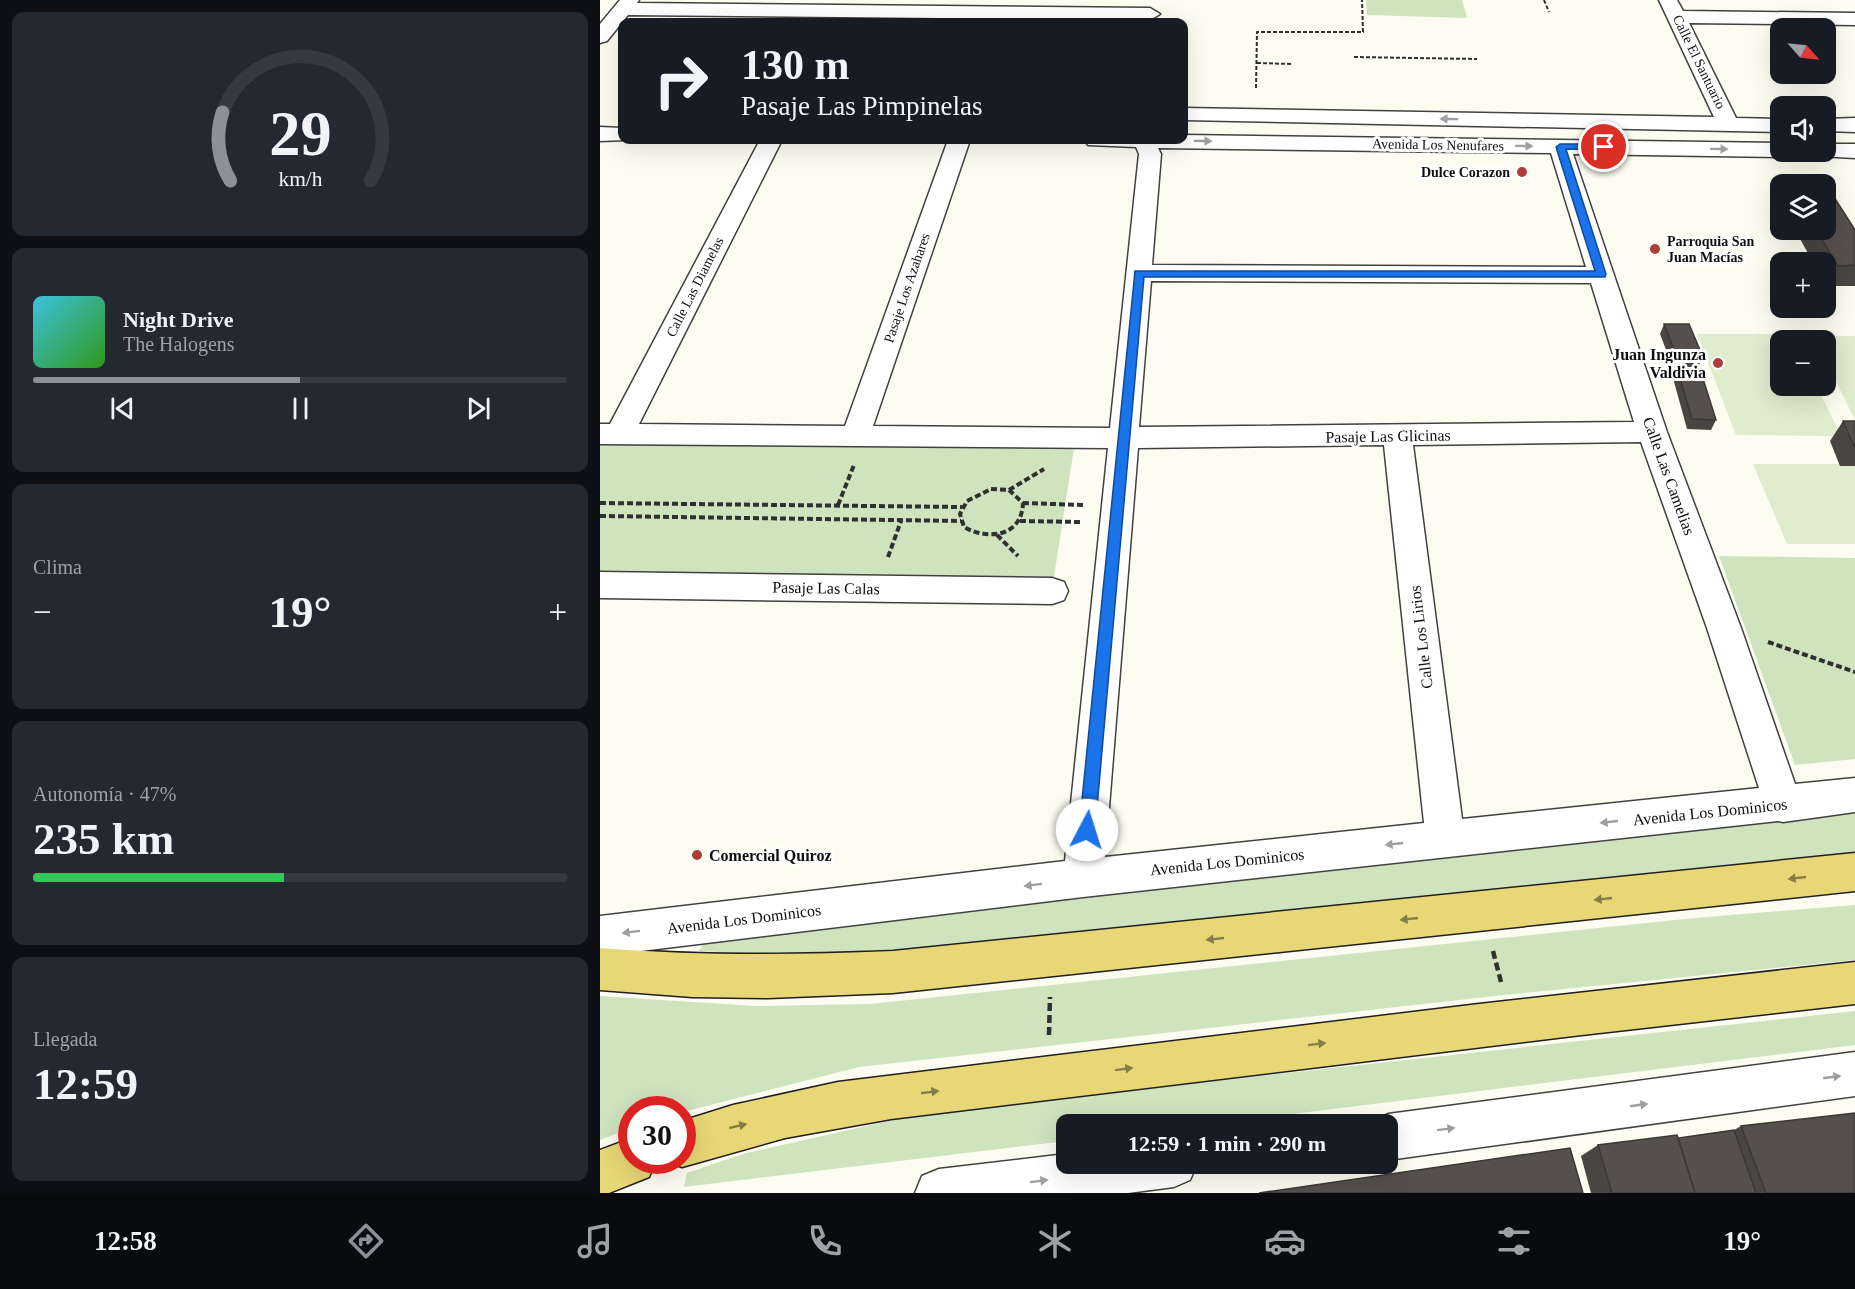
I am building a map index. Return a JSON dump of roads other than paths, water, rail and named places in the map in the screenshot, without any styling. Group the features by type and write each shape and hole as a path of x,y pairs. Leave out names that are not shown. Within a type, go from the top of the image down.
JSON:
{"main road":[{"path":"600,969 693,976 768,977 893,972 1855,872"},
{"path":"696,1139 730,1127 852,1102 1510,1019 1855,983"},
{"path":"600,1173 618,1166"}],"street":[{"path":"600,37 626,4 1150,12"},
{"path":"1673,8 1855,19"},
{"name":"Calle El Santuario","path":"1673,8 1729,125"},
{"path":"600,45 618,45"},
{"path":"600,114 618,114"},
{"name":"Avenida Los Nenufares","path":"1188,114 1770,125"},
{"path":"1836,126 1854,128"},
{"path":"600,134 618,134"},
{"name":"Avenida Los Nenufares","path":"1188,141 1770,150"},
{"name":"Calle Las Diamelas","path":"609,435 769,144"},
{"name":"Pasaje Los Azahares","path":"860,437 958,144"},
{"path":"1083,878 1150,154 1146,144"},
{"name":"Calle Las Camelias","path":"1560,147 1652,432 1724,628 1783,804"},
{"path":"1836,151 1855,151"},
{"path":"1139,273 1601,274"},
{"name":"Pasaje Las Glicinas","path":"609,435 1123,438 1652,432"},
{"name":"Calle Los Lirios","path":"1397,435 1444,838"},
{"name":"Pasaje Las Calas","path":"600,585 1052,591"},
{"name":"Avenida Los Dominicos","path":"600,936 1083,878 1855,795"},
{"path":"1398,1136 1855,1074"},
{"path":"939,1193 1093,1174"}],"place":[{"name":"Dulce Corazon","path":"1522,172"},
{"name":"Parroquia San Juan Macías","path":"1655,249"},
{"name":"Juan Ingunza Valdivia","path":"1718,363"},
{"name":"Comercial Quiroz","path":"697,855"}]}
